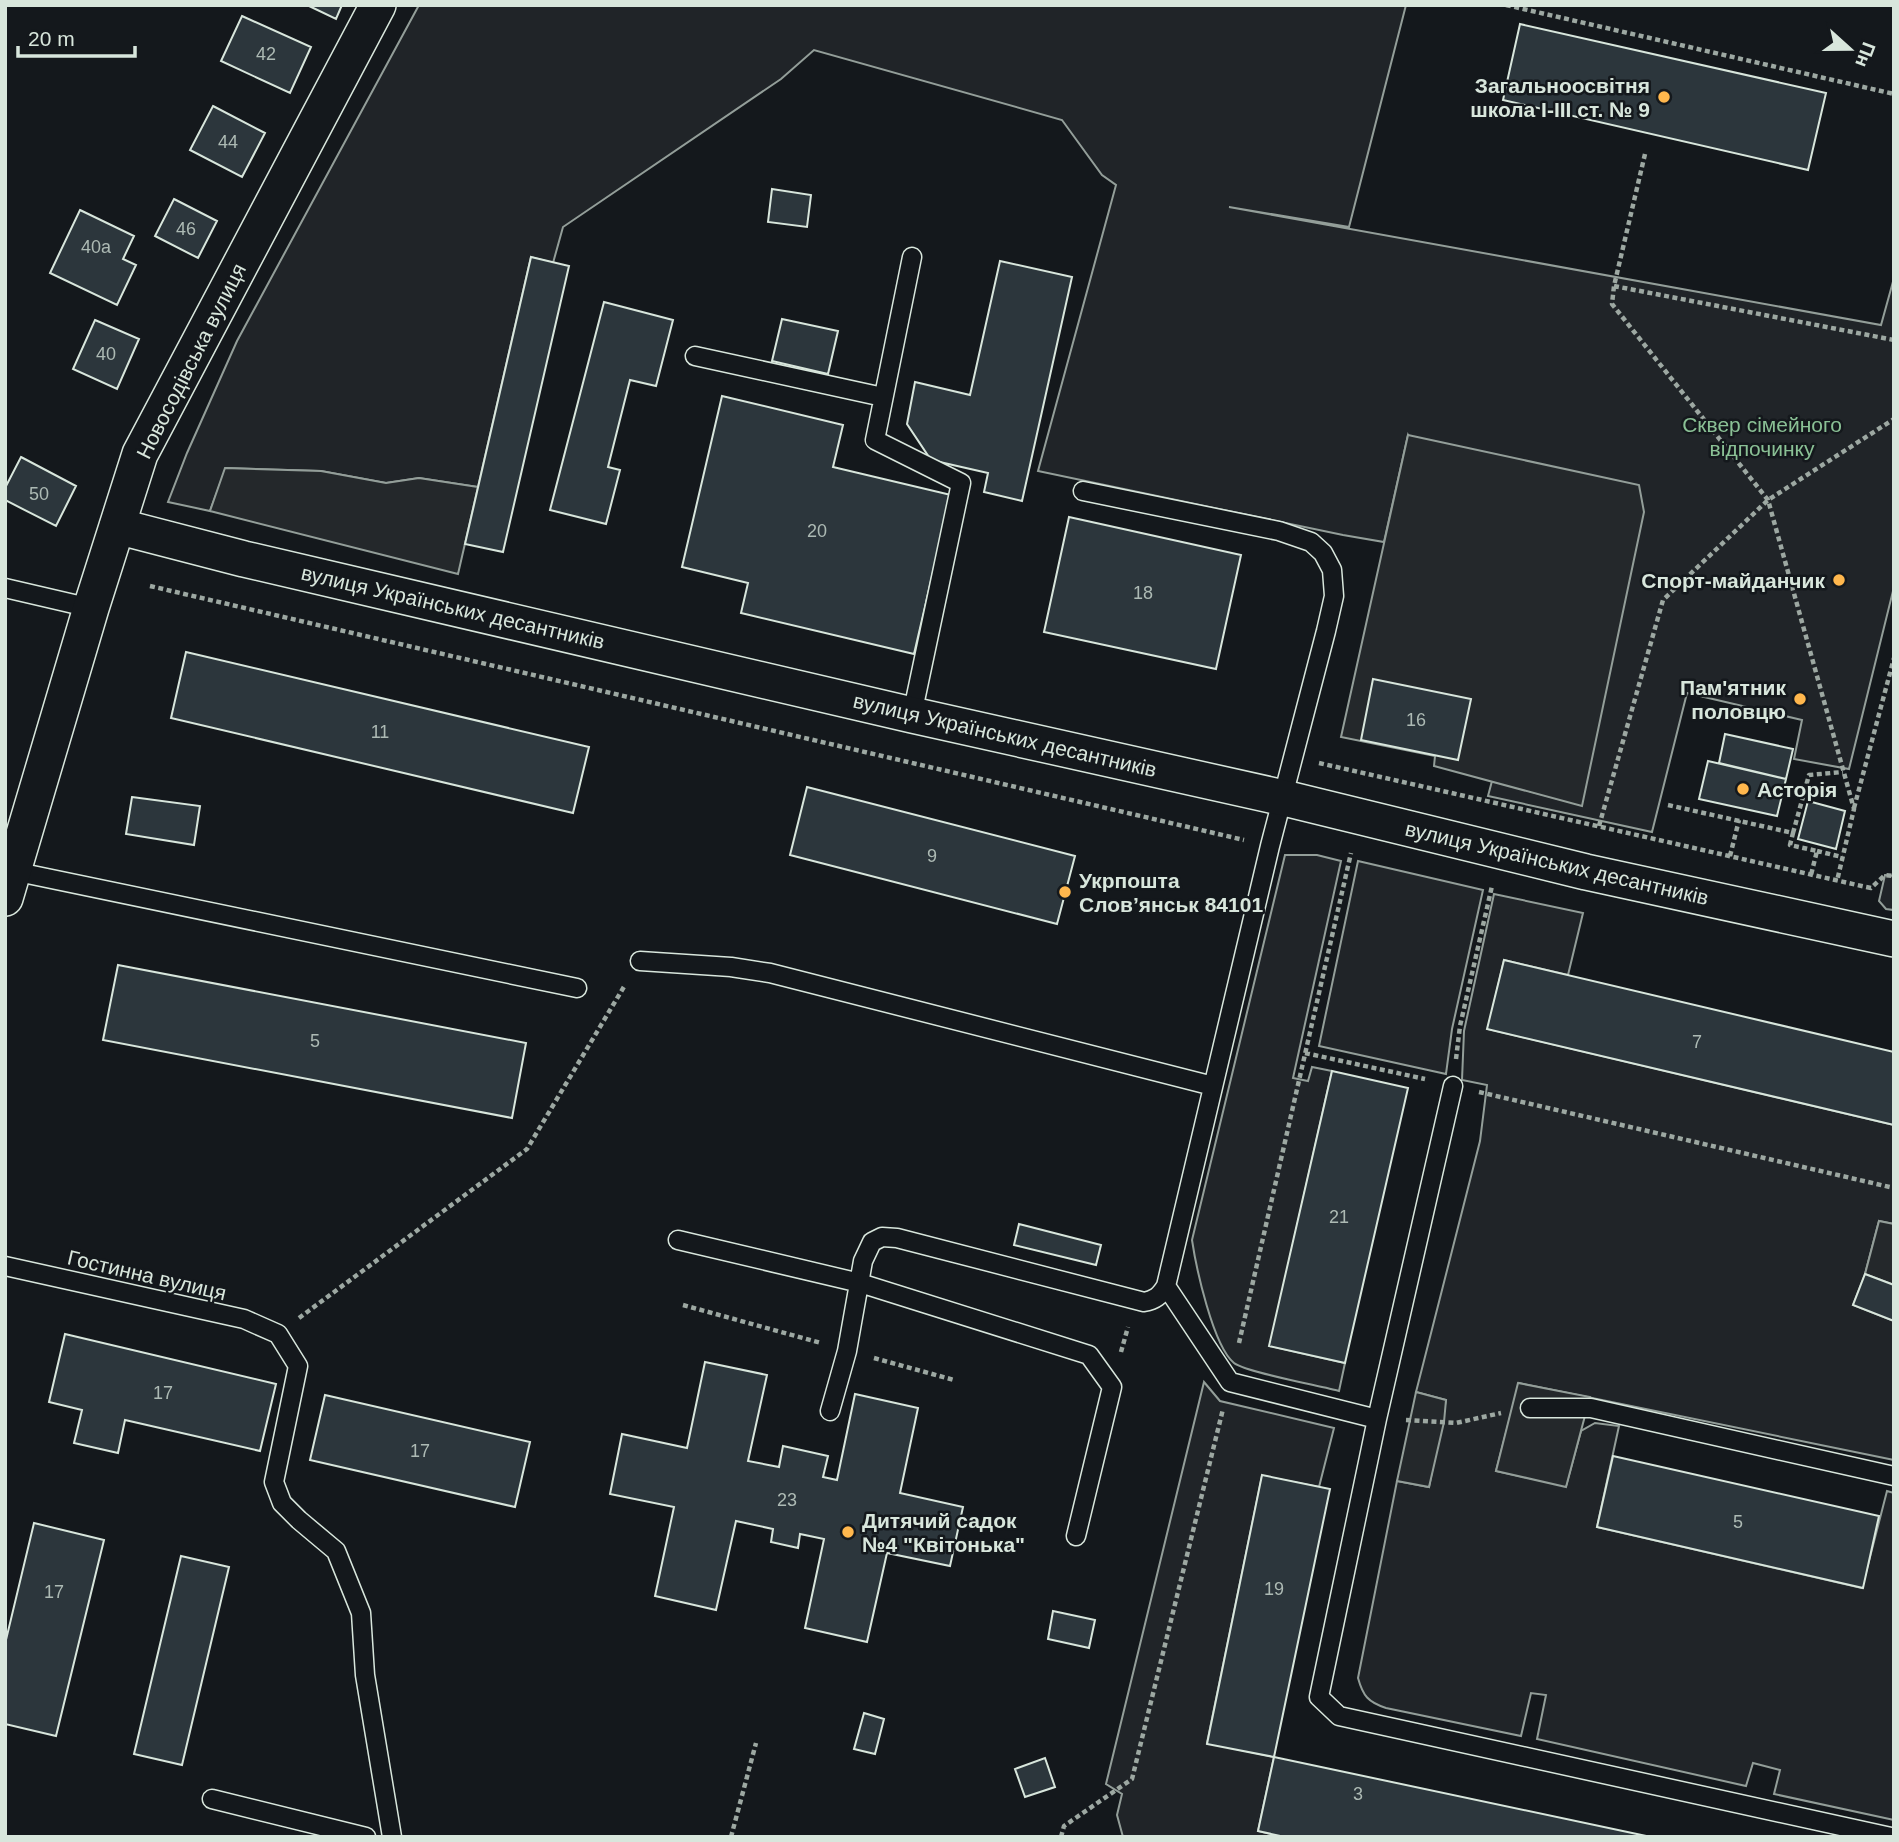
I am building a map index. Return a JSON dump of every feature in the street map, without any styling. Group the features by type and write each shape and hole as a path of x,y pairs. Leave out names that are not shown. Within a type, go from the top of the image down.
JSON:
{"street":[{"name":"Новосодівська вулиця","path":"9,885 91,608 141,454 378,5"},
{"name":"вулиця Українських десантників","path":"117,526 912,715 1284,798 1586,872 1894,939"}],"lane":[{"path":"912,257 875,440 961,483 912,715"},
{"path":"695,356 883,397"},
{"path":"830,1411 847,1351 863,1261 872,1242 881,1237 897,1238 1144,1302 1161,1295 1166,1286 1270,846 1334,596 1332,570 1323,553 1311,542 1279,531 1083,491"},
{"path":"5,588 91,608"},
{"path":"9,885 577,988"},
{"path":"640,961 730,967 770,973 1213,1086"},
{"path":"1453,1086 1377,1419 1319,1697 1339,1716 1891,1837"},
{"path":"678,1240 860,1283 1089,1355 1112,1387 1076,1536"},
{"name":"Гостинна вулиця","path":"5,1266 244,1319 278,1334"},
{"path":"1166,1286 1230,1382 1377,1419"},
{"path":"278,1334 298,1366 274,1482 282,1503 336,1550 361,1613 365,1675 391,1837"},
{"path":"1530,1408 1591,1408 1894,1476"},
{"path":"212,1799 366,1837"}],"path":[{"path":"1506,5 1894,94"},
{"path":"1645,154 1612,304 1768,500 1854,809"},
{"path":"1614,286 1894,340"},
{"path":"1599,826 1663,600 1768,500 1894,419"},
{"path":"150,586 1270,846"},
{"path":"1837,881 1894,658"},
{"path":"1294,757 1871,888 1885,874 1894,876"},
{"path":"1842,857 1790,845 1809,775 1843,772"},
{"path":"1668,805 1793,833"},
{"path":"1730,856 1739,821"},
{"path":"1340,850 1363,855"},
{"path":"1811,875 1817,851"},
{"path":"1061,1837 1064,1826 1132,1779 1230,1382 1351,852"},
{"path":"1482,882 1504,887"},
{"path":"1453,1086 1460,1027 1492,884"},
{"path":"278,1334 527,1149 640,961"},
{"path":"1305,1053 1894,1188"},
{"path":"1112,1387 1136,1300"},
{"path":"1377,1419 1456,1423 1530,1408"},
{"path":"731,1837 755,1743"}],"green space":[{"name":"Сквер сімейного відпочинку","path":"419,5 1406,5 1349,227 1229,207 1881,325 1894,278 1894,587 1849,769 1794,759 1802,720 1687,693 1652,832 1488,796 1492,781 1581,805 1408,435 1384,542 1038,471 1116,185 1102,175 1062,120 814,50 781,79 563,227 553,263 531,257 478,487 419,478 386,483 321,471 226,468 210,511 168,502 237,341"},
{"path":"1285,855 1317,855 1341,861 1293,1078 1308,1081 1312,1067 1332,1071 1270,1346 1345,1363 1339,1391 1267,1374 1234,1363 1226,1354 1213,1324 1192,1240"},
{"path":"1358,861 1483,890 1452,1029 1446,1074 1319,1046"},
{"path":"1885,875 1894,876 1894,910 1886,909 1879,901"},
{"path":"1494,894 1583,913 1568,975 1504,960 1488,1029 1894,1125 1894,1224 1879,1221 1865,1274 1853,1305 1894,1321 1894,1460 1519,1383 1496,1471 1566,1486 1581,1431 1595,1423 1619,1426 1597,1527 1862,1588 1887,1491 1894,1493 1894,1820 1774,1794 1780,1770 1753,1763 1746,1786 1537,1739 1546,1695 1531,1693 1521,1736 1386,1708 1367,1698 1362,1689 1358,1678 1397,1481 1429,1487 1446,1400 1416,1392 1480,1141 1487,1085 1462,1080 1464,1031"},
{"path":"1204,1382 1220,1401 1334,1428 1319,1487 1262,1476 1207,1743 1274,1757 1258,1831 1285,1837 1123,1837 1117,1815 1122,1794 1106,1784"}],"shaded area":[{"path":"1408,435 1639,485 1644,512 1582,806 1434,766 1435,756 1341,737"},
{"path":"225,468 321,471 386,483 419,478 478,487 458,574 210,511"},
{"path":"1879,1221 1894,1224 1894,1285 1865,1274"},
{"path":"1518,1383 1590,1397 1566,1487 1496,1471"},
{"path":"1416,1392 1446,1400 1444,1422 1429,1487 1397,1481"}],"building":[{"path":"307,5 342,5 336,19"},
{"path":"242,16 311,47 290,93 221,61"},
{"name":"Загальноосвітня школа І-ІІІ ст. № 9","path":"1520,24 1826,93 1808,170 1503,100"},
{"path":"213,106 265,133 242,177 190,150"},
{"path":"772,189 811,195 807,227 768,222"},
{"path":"174,199 217,221 198,258 155,236"},
{"path":"80,210 134,236 123,259 136,265 117,305 50,273"},
{"path":"531,257 569,266 503,552 465,544"},
{"path":"1000,261 1072,277 1022,501 984,492 988,473 931,460 907,424 915,382 970,395"},
{"path":"604,302 673,320 656,386 630,380 608,467 620,470 606,524 550,510"},
{"path":"782,319 838,331 828,374 772,361"},
{"path":"95,320 139,339 117,389 73,369"},
{"path":"722,396 843,425 833,467 951,495 914,654 741,613 748,583 682,567"},
{"path":"21,457 76,486 56,526 5,500 5,488"},
{"path":"1069,517 1241,555 1216,669 1044,632"},
{"path":"186,652 589,747 573,813 171,718"},
{"path":"1373,679 1471,699 1458,760 1361,740"},
{"path":"1725,734 1793,749 1786,779 1719,763"},
{"name":"Асторія","path":"1708,761 1786,779 1777,816 1699,799"},
{"path":"807,787 1075,856 1057,924 790,855"},
{"path":"132,797 200,806 194,845 126,834"},
{"path":"1808,801 1845,811 1836,849 1798,839"},
{"path":"1504,960 1894,1052 1894,1125 1487,1029"},
{"path":"118,965 526,1043 512,1118 103,1040"},
{"path":"1332,1071 1408,1088 1345,1363 1269,1346"},
{"path":"1019,1224 1101,1245 1096,1265 1014,1245"},
{"path":"1865,1274 1894,1285 1894,1321 1853,1305"},
{"path":"65,1334 276,1384 260,1451 125,1420 118,1453 74,1443 82,1410 49,1402"},
{"path":"705,1362 767,1375 748,1461 779,1467 783,1446 828,1456 823,1477 837,1480 855,1394 918,1408 900,1493 963,1507 950,1566 887,1553 867,1642 805,1628 824,1539 800,1534 798,1548 771,1542 773,1529 736,1521 716,1610 655,1596 674,1507 610,1494 622,1434 687,1448"},
{"path":"325,1395 530,1442 515,1507 310,1460"},
{"path":"1613,1456 1879,1516 1863,1588 1597,1527"},
{"path":"1262,1475 1330,1489 1274,1757 1207,1744"},
{"path":"34,1523 104,1540 56,1736 5,1724 5,1644"},
{"path":"181,1556 229,1567 182,1765 134,1754"},
{"path":"1053,1611 1095,1620 1089,1648 1048,1639"},
{"path":"864,1713 884,1719 875,1754 854,1749"},
{"path":"1274,1757 1651,1837 1285,1837 1258,1831"},
{"path":"1045,1758 1055,1787 1025,1797 1015,1769"}],"place":[{"name":"Загальноосвітня школа І-ІІІ ст. № 9","path":"1664,97"},
{"name":"Спорт-майданчик","path":"1839,580"},
{"name":"Пам'ятник половцю","path":"1800,699"},
{"name":"Асторія","path":"1743,789"},
{"name":"Укрпошта Слов’янськ 84101","path":"1065,892"},
{"name":"Дитячий садок №4 \"Квітонька\"","path":"848,1532"}]}
